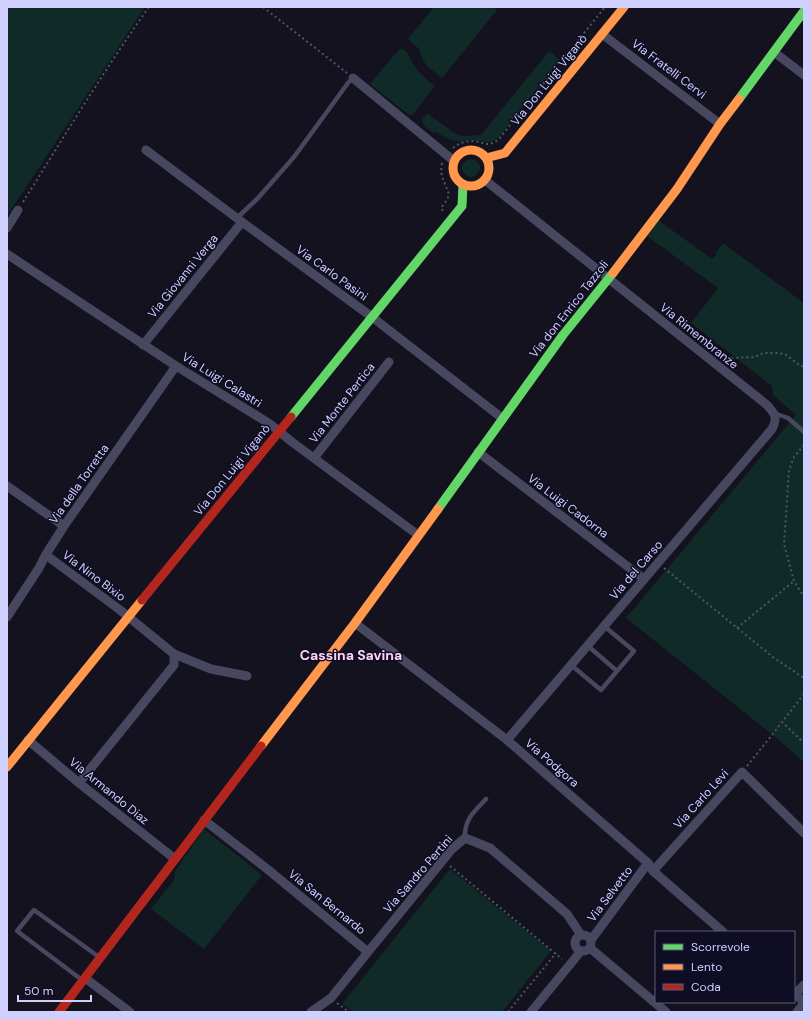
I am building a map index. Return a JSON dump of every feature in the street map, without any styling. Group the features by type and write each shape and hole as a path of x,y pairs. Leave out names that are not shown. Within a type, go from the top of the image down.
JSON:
{"street":[{"name":"Via Don Luigi Viganò","path":"486,158 505,154 624,7"},
{"name":"Via don Enrico Tazzoli","path":"355,623 563,335 677,189 720,124 804,11"},
{"name":"Via Fratelli Cervi","path":"602,34 720,124"},
{"path":"774,52 804,75"},
{"path":"353,78 454,161"},
{"name":"Via Carlo Pasini","path":"146,150 372,317 502,418"},
{"path":"469,150 477,151 486,158 489,169 487,176 485,180 475,186 463,184 457,179 453,172 454,161 462,152 469,150"},
{"name":"Via Rimembranze","path":"485,180 767,405 774,413"},
{"name":"Via Don Luigi Viganò","path":"7,767 462,206 463,184"},
{"path":"7,228 18,210"},
{"name":"Via Giovanni Verga","path":"143,345 240,220"},
{"name":"Via Luigi Calastri","path":"7,254 143,345 270,424 418,536"},
{"name":"Via Monte Pertica","path":"314,458 389,362"},
{"name":"Via della Torretta","path":"7,617 64,526 176,366"},
{"name":"Via del Carso","path":"507,740 772,428 776,421 774,413"},
{"name":"Via Luigi Cadorna","path":"478,452 644,579"},
{"path":"7,486 64,526"},
{"name":"Via Nino Bixio","path":"46,555 114,606 174,654 211,669 247,676"},
{"path":"59,1012 355,623"},
{"name":"Via Podgora","path":"355,623 507,740 722,931"},
{"path":"79,783 174,666 174,654"},
{"name":"Via Armando Diaz","path":"28,740 79,783 175,859"},
{"name":"Via Carlo Levi","path":"651,867 742,772 804,833"},
{"name":"Via San Bernardo","path":"204,820 266,868 368,952 331,998 311,1012"},
{"name":"Via Sandro Pertini","path":"368,952 452,849 466,838 490,848 567,914 580,935"},
{"name":"Via Selvetto","path":"590,944 651,867"},
{"path":"590,944 586,951 581,951 576,948 576,938 580,935 586,935 590,944 655,1002"},
{"path":"531,1012 581,951"},
{"path":"84,980 130,1012"},
{"path":"797,1012 804,1003 795,994 804,985"},
{"path":"656,1003 666,1012"}],"lane":[{"path":"240,220 294,157 353,78"},
{"path":"774,413 788,418 804,432"},
{"path":"571,665 601,690 634,651 604,626"},
{"path":"588,646 617,671"},
{"path":"466,838 465,830 469,819 486,799"},
{"path":"84,980 17,932 34,910 100,958"}],"path":[{"path":"18,210 85,102 149,7"},
{"path":"263,7 353,78"},
{"path":"722,369 732,358 755,357 763,353 785,354 804,367"},
{"path":"804,445 794,457 789,470 784,544 794,581 804,597"},
{"path":"658,563 774,658 804,678"},
{"path":"737,628 794,581"},
{"path":"742,772 804,694"},
{"path":"782,722 804,743"},
{"path":"443,860 570,965"},
{"path":"508,1012 556,953"},
{"path":"331,998 349,1012"}],"green space":[{"path":"7,7 145,7 9,213 7,211"},
{"path":"434,7 494,7 497,10 442,78 427,66 418,48 408,39"},
{"path":"400,49 403,49 410,56 419,72 435,86 412,115 409,115 370,84"},
{"path":"549,51 560,60 498,138 488,142 471,140 454,141 436,132 433,133 424,126 422,120 427,113 457,135 481,135"},
{"path":"467,159 475,159 480,164 478,175 475,177 467,177 462,172 462,164"},
{"path":"658,220 712,259 717,254 715,253 723,243 804,303 804,762 779,740 626,618 796,415 773,395 772,386 691,323 718,288 647,236"},
{"path":"204,829 262,875 204,949 151,909 174,880 175,871"},
{"path":"450,869 551,951 502,1012 353,1012 342,1004"}],"traffic: fast":[{"path":"739,99 804,11"},
{"path":"291,417 462,206 463,184"},
{"path":"438,509 563,335 613,273"}],"traffic: slow":[{"path":"486,158 505,153 624,7"},
{"path":"613,273 677,189 720,124 739,99"},
{"path":"474,150 484,155 488,161 489,168 488,175 484,181 478,185 468,186 458,181 454,175 453,165 458,155 464,151 474,150"},
{"path":"261,746 355,623 438,509"},
{"path":"7,767 142,600"}],"traffic: jam":[{"path":"142,600 291,417"},
{"path":"59,1012 261,746"}],"district":[{"name":"Cassina Savina","path":"351,655"}]}
